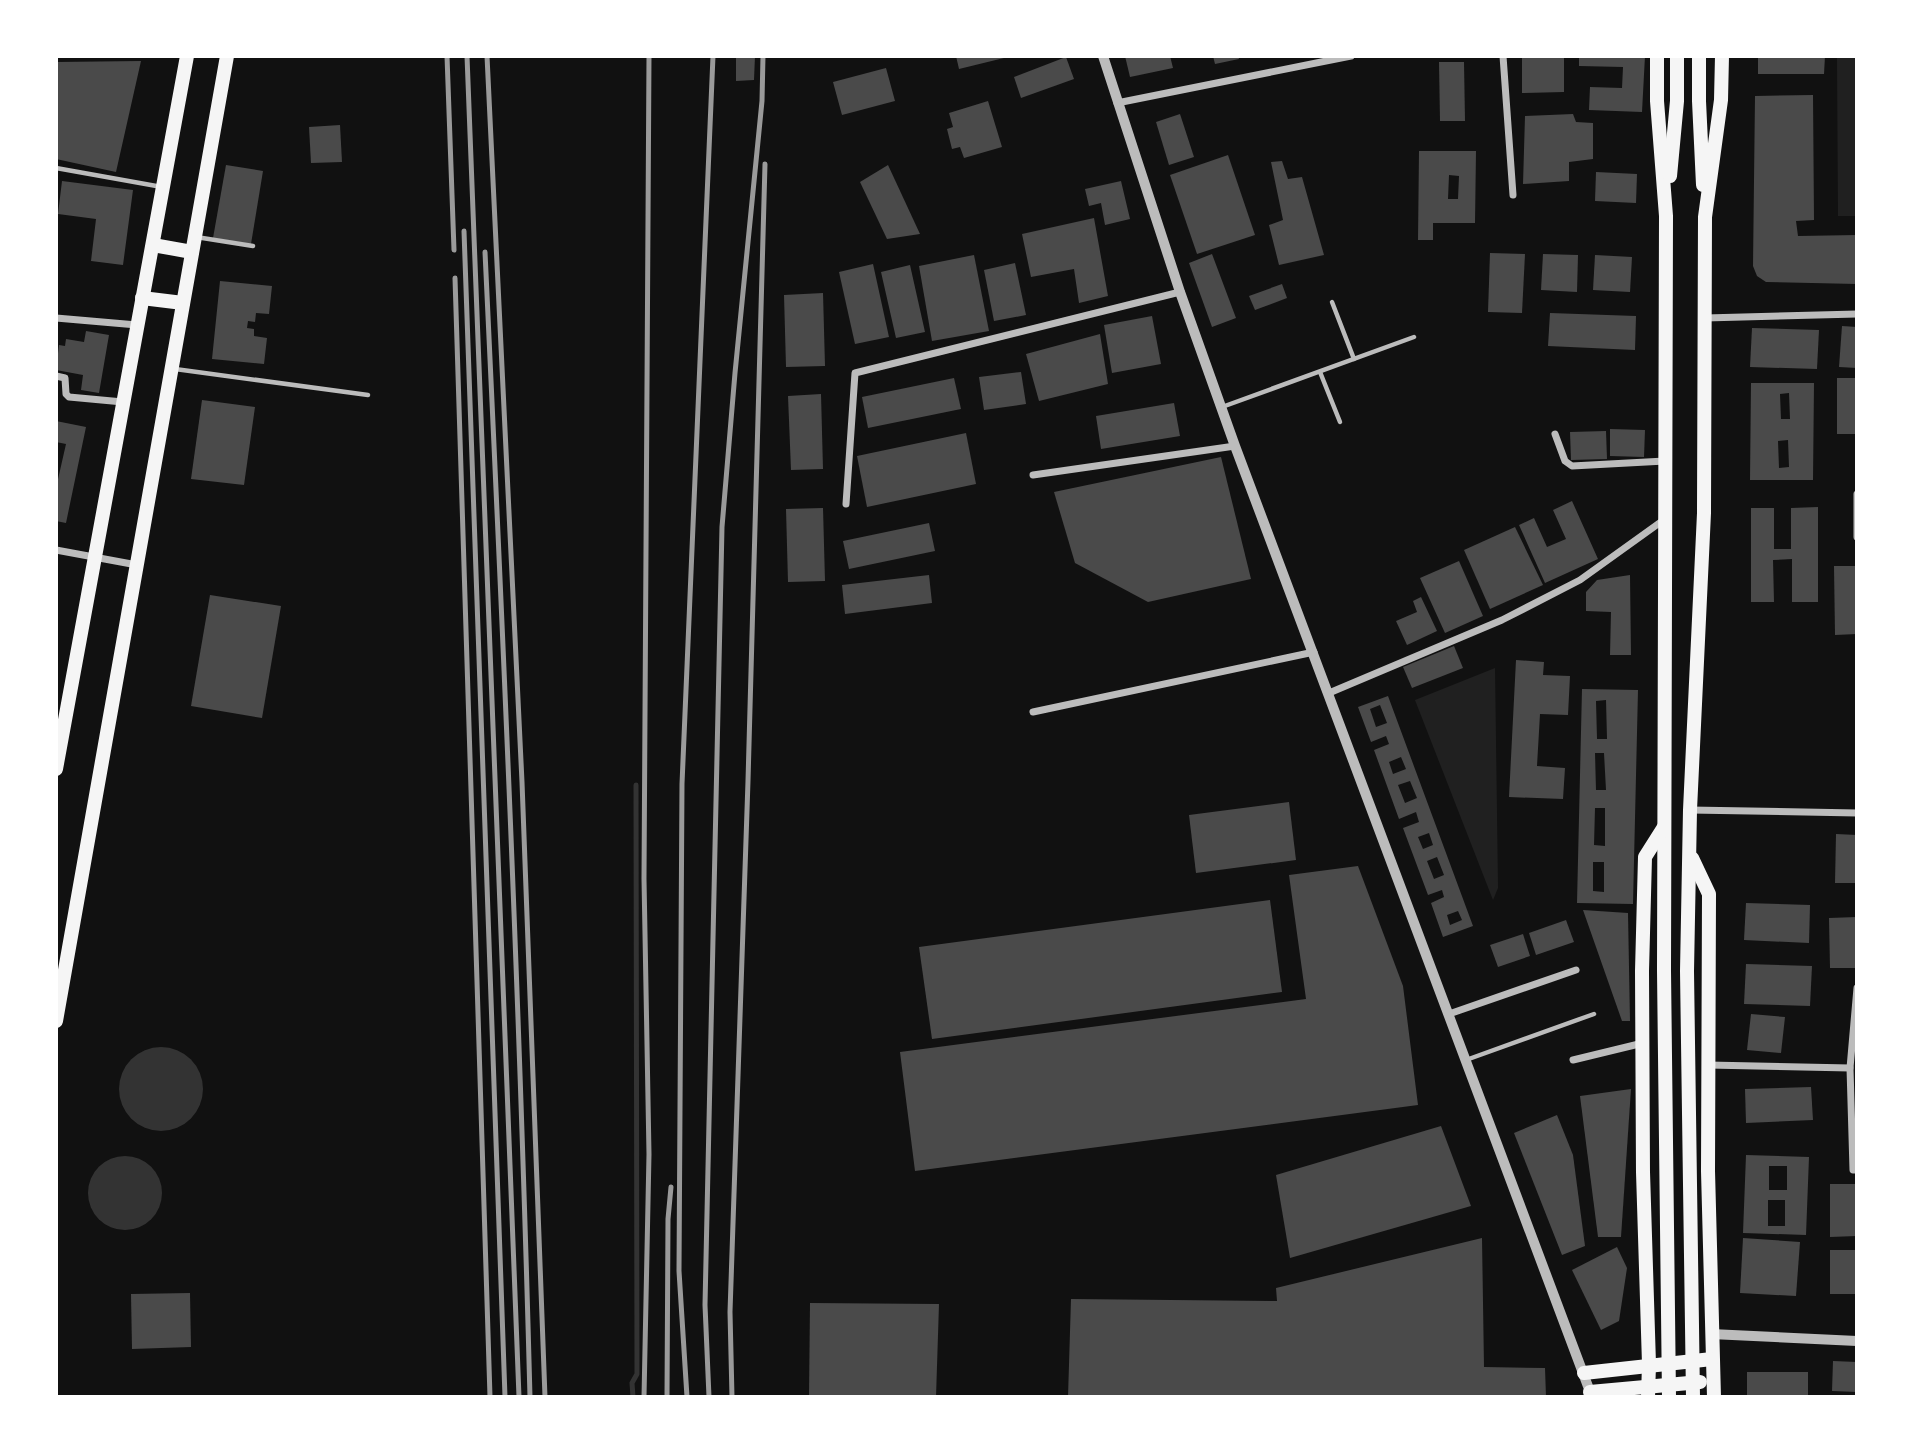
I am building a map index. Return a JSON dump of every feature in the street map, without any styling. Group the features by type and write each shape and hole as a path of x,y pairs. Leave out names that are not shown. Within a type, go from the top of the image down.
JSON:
{"main road":[{"path":"56,769 187,56"},
{"path":"56,1021 227,56"},
{"path":"1657,56 1657,101 1666,216 1665,1171 1669,1397"},
{"path":"1666,216 1677,101 1677,56"},
{"path":"1693,1397 1688,1158 1689,887 1703,513 1705,217 1699,56"},
{"path":"1705,217 1721,100 1722,56"},
{"path":"153,244 194,245"},
{"path":"142,298 183,303"},
{"path":"1648,1392 1643,1172 1642,971 1645,857 1665,826"},
{"path":"1690,853 1709,894 1708,1065 1714,1397"},
{"path":"1584,1373 1712,1359"},
{"path":"1591,1394 1648,1392 1713,1381"}],"street":[{"path":"1102,56 1180,292 1235,446 1591,1394"},
{"path":"1117,103 1351,56"},
{"path":"1503,56 1513,195"},
{"path":"846,504 855,373 1180,292"},
{"path":"1704,318 1857,314"},
{"path":"56,318 138,325"},
{"path":"56,376 65,378 66,394 69,397 123,402"},
{"path":"1555,434 1565,461 1572,466 1665,461"},
{"path":"1033,475 1235,446"},
{"path":"1857,494 1857,537"},
{"path":"1329,693 1503,620 1569,586 1665,519"},
{"path":"56,550 137,565"},
{"path":"1033,712 1314,652"},
{"path":"1690,810 1857,813"},
{"path":"1449,1014 1576,970"},
{"path":"1857,988 1850,1068 1853,1170 1857,1170"},
{"path":"1573,1060 1643,1043"},
{"path":"1708,1065 1850,1068"},
{"path":"1712,1334 1857,1341"}],"lane":[{"path":"56,168 163,187"},
{"path":"194,245 253,246"},
{"path":"1332,302 1354,359"},
{"path":"1221,407 1414,337"},
{"path":"172,369 368,395"},
{"path":"1320,372 1340,422"},
{"path":"1466,1060 1594,1014"}],"shaded area":[{"path":"1837,56 1857,56 1857,216 1838,216"},
{"path":"1495,668 1498,888 1493,900 1415,700"},
{"path":"161,1047 184,1054 196,1066 203,1089 196,1112 184,1124 161,1131 138,1124 126,1112 119,1089 126,1066 138,1054"},
{"path":"125,1156 146,1162 156,1172 162,1193 156,1214 146,1224 125,1230 104,1224 94,1214 88,1193 94,1172 104,1162"}],"building":[{"path":"736,56 755,56 754,80 736,81"},
{"path":"956,56 1007,56 1008,57 959,69"},
{"path":"1125,56 1170,56 1173,68 1130,77"},
{"path":"1213,56 1238,56 1239,59 1215,64"},
{"path":"1522,56 1564,56 1564,92 1522,93"},
{"path":"1579,56 1645,56 1642,112 1589,110 1590,87 1622,88 1623,67 1579,66"},
{"path":"1758,56 1825,56 1824,74 1758,74"},
{"path":"1066,57 1074,79 1021,98 1014,77"},
{"path":"141,61 116,172 56,159 56,62"},
{"path":"1439,62 1464,62 1465,121 1440,121"},
{"path":"886,68 895,101 842,115 833,82"},
{"path":"1813,95 1814,220 1796,221 1798,236 1857,235 1857,284 1766,282 1757,276 1753,266 1755,96"},
{"path":"988,101 1002,147 964,158 960,147 952,149 947,129 953,127 949,113"},
{"path":"1180,114 1194,157 1169,165 1156,122"},
{"path":"1573,114 1576,122 1593,123 1593,159 1569,162 1569,181 1523,184 1525,116"},
{"path":"340,125 342,162 311,163 309,127"},
{"path":"1419,151 1476,151 1475,223 1433,223 1433,240 1418,240","holes":["1449,175 1459,176 1458,199 1448,199"]},
{"path":"1228,155 1255,235 1197,254 1170,175"},
{"path":"1282,161 1288,179 1302,177 1324,255 1279,265 1269,225 1283,220 1271,162"},
{"path":"226,165 263,171 251,244 213,238"},
{"path":"888,165 920,234 887,239 860,182"},
{"path":"1596,172 1637,174 1636,203 1595,201"},
{"path":"62,181 133,190 123,265 91,261 96,219 58,214"},
{"path":"1121,181 1130,219 1105,225 1101,203 1089,206 1085,189"},
{"path":"1094,218 1108,296 1079,303 1074,269 1031,277 1022,234"},
{"path":"1490,253 1525,254 1522,313 1488,312"},
{"path":"1212,254 1236,318 1212,327 1189,263"},
{"path":"1543,254 1578,255 1577,292 1541,290"},
{"path":"974,255 989,331 932,341 919,266"},
{"path":"1595,255 1632,257 1630,292 1593,290"},
{"path":"1015,263 1026,315 994,321 984,270"},
{"path":"873,264 889,337 855,344 839,272"},
{"path":"910,265 925,332 896,338 881,272"},
{"path":"220,281 272,286 269,314 256,313 255,322 248,321 247,328 254,329 254,336 267,338 264,364 212,359"},
{"path":"1282,284 1287,298 1255,310 1249,296"},
{"path":"823,293 825,366 786,367 784,295"},
{"path":"1550,313 1636,316 1635,350 1548,346"},
{"path":"1152,316 1161,364 1112,373 1104,325"},
{"path":"1842,326 1857,327 1857,368 1839,367"},
{"path":"1752,328 1819,330 1817,369 1750,367"},
{"path":"86,331 109,335 99,393 81,390 83,375 56,370 59,345 65,346 66,339 84,342"},
{"path":"1100,334 1108,384 1039,401 1026,354"},
{"path":"1021,372 1026,404 984,410 979,377"},
{"path":"954,378 961,409 868,428 862,397"},
{"path":"1837,378 1857,378 1857,434 1837,434"},
{"path":"1751,383 1814,383 1813,480 1750,480","holes":["1789,393 1790,419 1781,419 1780,394","1788,440 1789,467 1779,468 1778,441"]},
{"path":"821,394 823,469 791,470 788,396"},
{"path":"202,400 255,407 244,485 191,479"},
{"path":"1174,403 1180,436 1101,449 1096,416"},
{"path":"56,421 86,427 66,523 56,521 56,488 66,444 56,442"},
{"path":"1610,429 1645,430 1644,457 1610,456"},
{"path":"1606,431 1607,459 1571,460 1570,432"},
{"path":"966,433 976,484 867,507 857,456"},
{"path":"1221,457 1251,579 1148,602 1075,563 1054,492"},
{"path":"1572,501 1598,559 1545,583 1519,525 1534,518 1547,547 1566,539 1553,510"},
{"path":"1818,507 1818,602 1792,602 1792,559 1773,560 1774,602 1751,602 1751,508 1774,508 1774,549 1791,549 1791,508"},
{"path":"823,508 825,581 788,582 786,509"},
{"path":"929,523 935,551 849,569 843,541"},
{"path":"1515,527 1543,585 1490,609 1464,550"},
{"path":"1459,561 1483,616 1445,633 1420,578"},
{"path":"1834,566 1857,566 1857,634 1835,635"},
{"path":"929,575 932,603 845,614 842,585"},
{"path":"1630,575 1631,655 1610,655 1611,612 1586,611 1586,592 1597,580"},
{"path":"210,595 281,606 262,718 191,706"},
{"path":"1421,597 1437,631 1407,645 1396,621 1417,612 1413,601"},
{"path":"1454,646 1463,668 1412,688 1403,667"},
{"path":"1516,660 1544,662 1543,675 1570,676 1568,715 1540,714 1537,766 1565,768 1563,799 1509,797"},
{"path":"1582,689 1638,690 1633,904 1577,903","holes":["1606,700 1607,739 1597,739 1596,701","1595,753 1604,753 1606,790 1596,790","1595,808 1605,808 1605,846 1594,845","1593,862 1604,862 1604,892 1593,891"]},
{"path":"1388,696 1473,926 1443,937 1431,903 1444,897 1442,890 1428,895 1403,828 1419,822 1416,812 1399,819 1374,750 1389,744 1386,736 1371,742 1358,707","holes":["1380,705 1387,723 1376,727 1370,709","1401,757 1406,769 1393,774 1389,762","1410,781 1417,798 1405,803 1398,785","1429,833 1433,845 1423,849 1418,837","1437,857 1444,875 1434,879 1427,861","1458,911 1462,920 1450,925 1447,915"]},
{"path":"1289,802 1296,860 1196,873 1189,815"},
{"path":"1836,834 1857,835 1857,883 1835,883"},
{"path":"1358,866 1403,986 1418,1105 915,1171 900,1052 1306,999 1289,875"},
{"path":"1270,900 1282,992 932,1039 919,947"},
{"path":"1746,903 1810,905 1809,943 1744,940"},
{"path":"1583,910 1628,913 1630,1021 1622,1021"},
{"path":"1857,917 1857,968 1830,968 1829,918"},
{"path":"1566,920 1574,942 1536,955 1529,933"},
{"path":"1523,934 1530,956 1498,967 1490,945"},
{"path":"1746,964 1812,966 1810,1006 1744,1004"},
{"path":"1751,1014 1785,1017 1781,1053 1747,1050"},
{"path":"1811,1087 1813,1120 1746,1123 1745,1089"},
{"path":"1631,1089 1621,1237 1598,1237 1580,1096"},
{"path":"1557,1115 1573,1155 1585,1246 1562,1255 1514,1133"},
{"path":"1441,1126 1471,1206 1290,1258 1276,1175"},
{"path":"1746,1155 1809,1157 1806,1235 1743,1233","holes":["1769,1166 1787,1166 1787,1190 1769,1190","1768,1200 1785,1200 1785,1226 1768,1226"]},
{"path":"1830,1184 1857,1184 1857,1236 1830,1237"},
{"path":"1482,1238 1484,1367 1545,1368 1546,1397 1068,1397 1071,1299 1277,1301 1276,1288"},
{"path":"1743,1238 1800,1242 1796,1296 1740,1293"},
{"path":"1617,1247 1627,1268 1619,1321 1601,1330 1572,1270"},
{"path":"1830,1250 1857,1250 1857,1294 1830,1294"},
{"path":"190,1293 191,1347 132,1349 131,1294"},
{"path":"810,1303 939,1304 936,1397 809,1397"},
{"path":"1833,1361 1857,1362 1857,1392 1832,1391"},
{"path":"1747,1372 1808,1372 1808,1397 1747,1397"}],"waterway":[{"path":"633,1397 632,1383 637,1374 636,785"}],"railway":[{"path":"447,56 454,250"},
{"path":"467,56 519,1397"},
{"path":"487,56 522,782 545,1397"},
{"path":"644,1397 649,1154 644,879 649,56"},
{"path":"687,1397 679,1271 682,784 713,56"},
{"path":"709,1397 705,1305 722,527 762,101 763,56"},
{"path":"732,1397 730,1312 765,164"},
{"path":"464,231 505,1397"},
{"path":"485,252 510,824 530,1397"},
{"path":"455,278 490,1397"},
{"path":"667,1397 668,1219 671,1187"}]}
